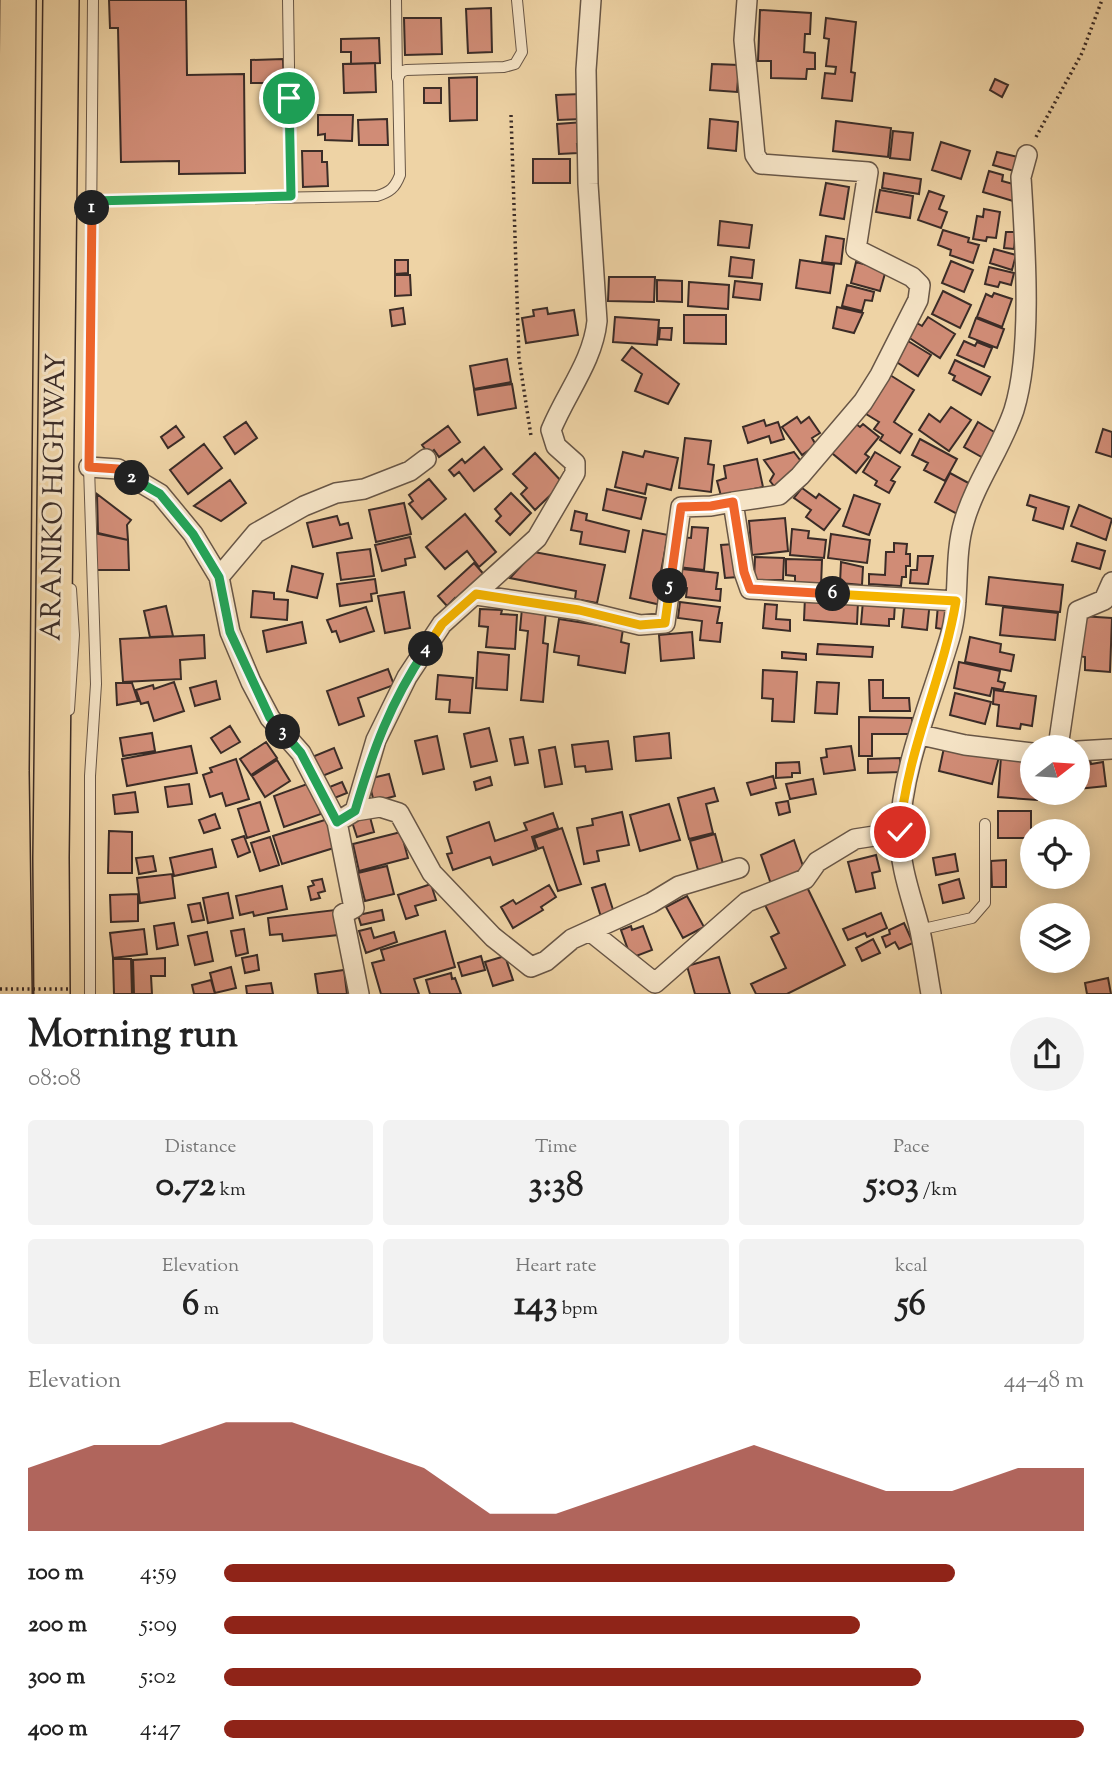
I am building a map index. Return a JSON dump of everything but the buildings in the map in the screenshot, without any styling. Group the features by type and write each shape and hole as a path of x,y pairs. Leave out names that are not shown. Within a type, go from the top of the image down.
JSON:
{"highway":[{"name":"ARANIKO HIGHWAY","path":"14,994 12,590 18,0"},
{"name":"ARANIKO HIGHWAY","path":"60,992 51,858 61,0"}],"street":[{"path":"355,811 376,740 407,677 442,624 537,538 575,474 575,463 556,446 551,430 589,356 595,340 597,321 588,184 586,70 591,0"},
{"path":"476,594 579,610 640,625 665,623 681,507 711,506 779,495 800,475 863,402 918,300 920,285 912,277 856,249 868,172 761,164 755,155 744,40 747,0"},
{"path":"930,994 919,930 900,850 902,802 951,634 956,601 958,544 964,519 1006,430 1014,408 1022,367 1025,325 1021,177 1027,155"},
{"path":"219,577 256,533 336,493 364,489 410,471 426,459"},
{"path":"89,467 118,469 160,494 193,534 219,577 230,632 251,681 270,718 301,753 337,822 354,908 343,914 359,994"},
{"path":"733,502 744,572 750,589 956,601"},
{"path":"1060,735 1078,611 1104,600 1112,582"},
{"path":"920,735 965,745 1020,752"},
{"path":"1090,750 1112,749"},
{"path":"337,822 355,811 380,807 399,813 432,873 493,937 531,967 547,961 572,939 651,903 679,886 738,869"},
{"path":"590,930 655,983 747,902 805,878 817,862 855,839 900,832"}],"lane":[{"path":"90,994 90,776 96,673 89,467 93,0"},
{"path":"288,0 291,196"},
{"path":"92,201 377,196 388,193 396,187 400,175 396,0"},
{"path":"397,78 401,72 407,70 504,67 515,64 522,52 517,0"},
{"path":"55,478 66,557"},
{"path":"67,728 74,635 70,583"},
{"path":"0,698 12,590"},
{"path":"51,858 64,754"},
{"path":"919,930 972,918 985,903 985,824"},
{"path":"0,843 13,940"}],"path":[{"path":"1027,155 1082,53 1102,0"},
{"path":"512,116 516,307 524,395 529,431 537,449 556,446"},
{"path":"0,989 60,992"}],"route":[{"path":"289,98 291,196 92,201 89,467 118,469 160,494 193,534 219,577 230,632 251,681 270,718 301,753 337,822 355,811 376,740 407,677 442,624 476,594 579,610 640,625 665,623 681,507 733,502 744,572 750,589 956,601 951,634 909,773 902,802 900,832"}]}
